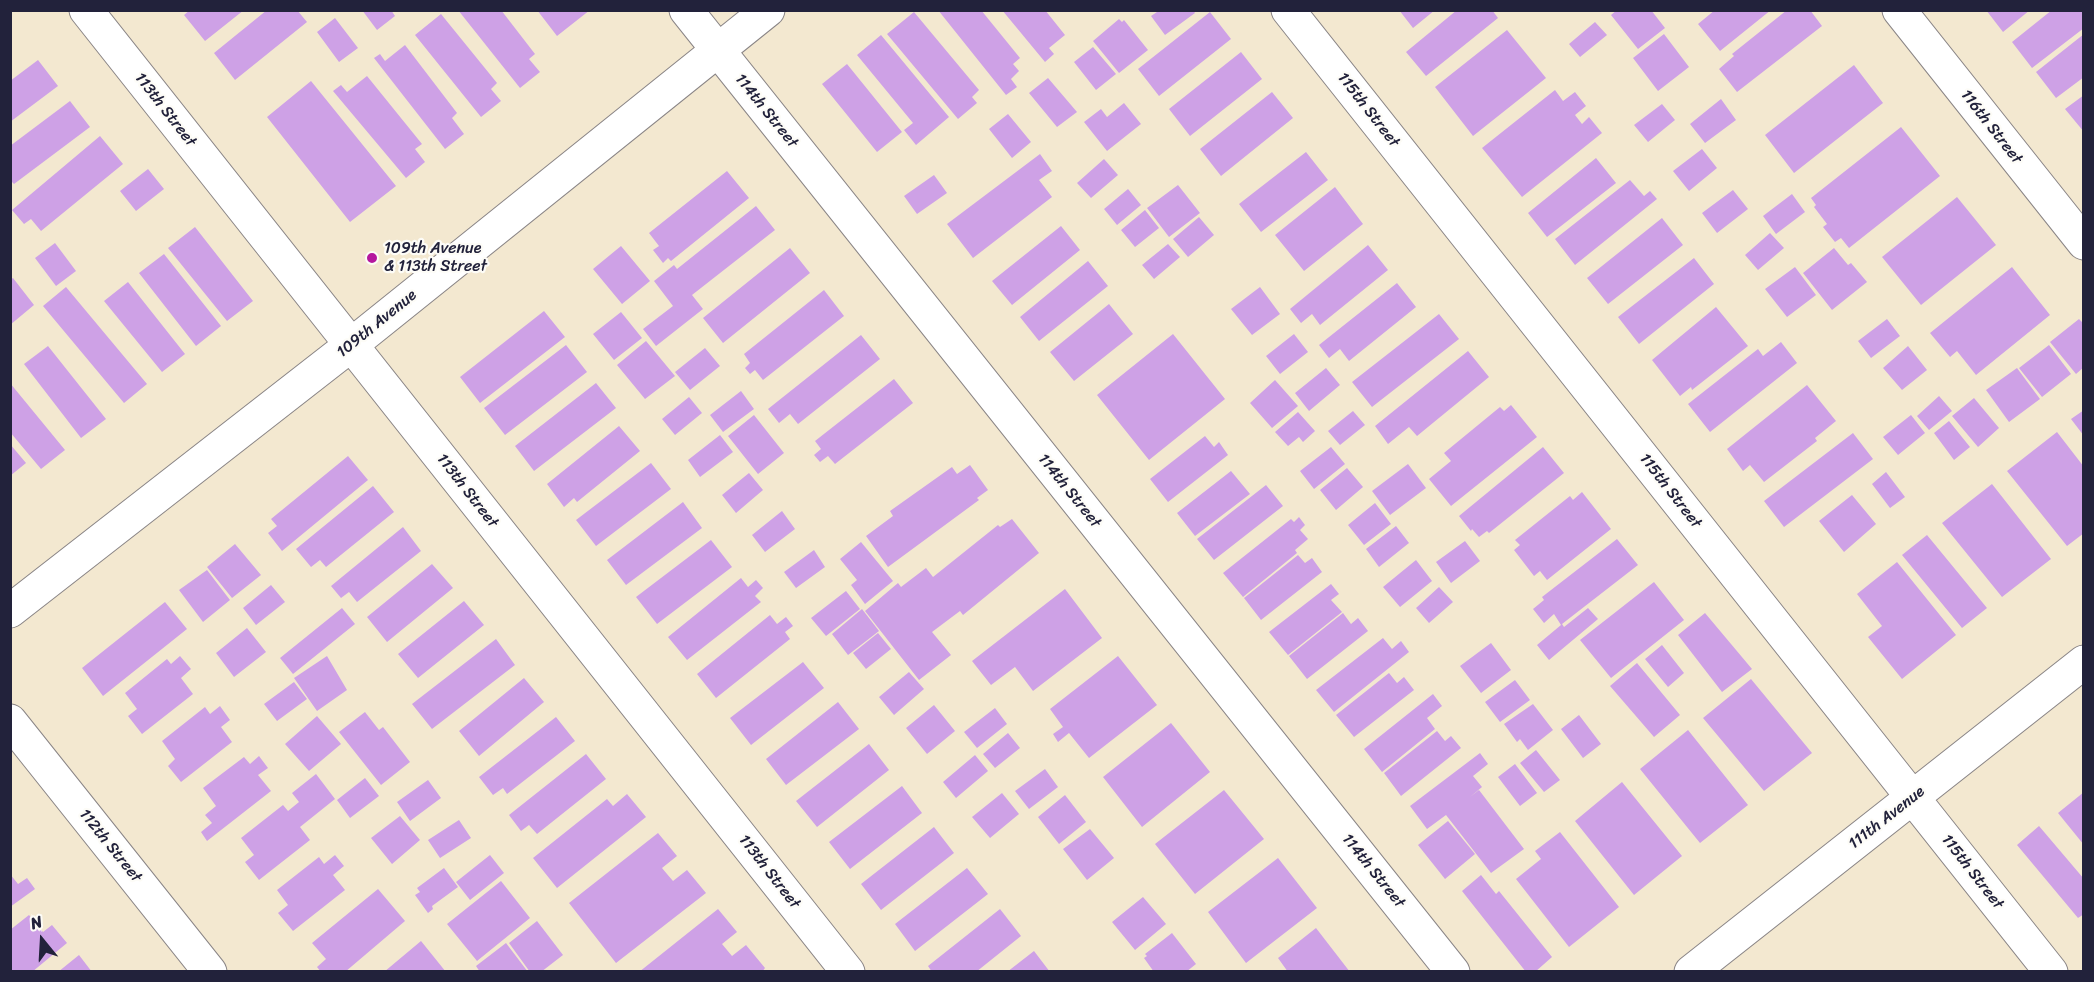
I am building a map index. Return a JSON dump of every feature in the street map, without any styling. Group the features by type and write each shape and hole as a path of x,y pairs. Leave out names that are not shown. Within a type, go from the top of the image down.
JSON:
{"street":[{"name":"113th Street","path":"86,10 848,972"},
{"name":"114th Street","path":"686,10 1453,972"},
{"name":"109th Avenue","path":"10,611 351,345 768,10"},
{"name":"115th Street","path":"1288,10 2051,972"},
{"name":"116th Street","path":"1899,10 2084,243"},
{"name":"111th Avenue","path":"1690,972 2084,662"},
{"name":"112th Street","path":"10,721 210,972"}],"building":[{"path":"190,10 244,10 205,41 184,15"},
{"path":"267,10 297,10 307,22 235,80 214,53"},
{"path":"362,10 391,10 395,16 377,30"},
{"path":"458,10 501,10 535,54 529,59 540,72 520,88"},
{"path":"537,10 590,10 557,36"},
{"path":"938,10 981,10 1020,58 1013,64 1019,71 1011,79 1017,87 1006,95"},
{"path":"1002,10 1045,10 1065,35 1049,48 1054,54 1045,62"},
{"path":"1160,10 1193,10 1195,13 1165,35 1151,16"},
{"path":"1399,10 1435,10 1413,28"},
{"path":"1457,10 1492,10 1498,18 1426,76 1406,52"},
{"path":"1617,10 1651,10 1665,28 1638,49 1611,15"},
{"path":"1715,10 1771,10 1720,51 1698,24"},
{"path":"1787,10 1810,10 1822,26 1737,92 1719,69 1734,56 1732,54"},
{"path":"1986,10 2030,10 2003,32"},
{"path":"2052,10 2084,10 2084,28 2032,68 2012,42"},
{"path":"914,12 979,90 972,97 977,103 958,119 887,34"},
{"path":"1210,12 1231,39 1159,96 1138,69"},
{"path":"441,14 497,83 491,89 501,101 481,117 415,35"},
{"path":"335,18 358,48 339,62 317,32"},
{"path":"1119,19 1122,22 1124,20 1148,50 1119,73 1093,41"},
{"path":"1595,22 1607,35 1580,57 1569,44"},
{"path":"1507,30 1546,78 1473,136 1435,87"},
{"path":"1664,34 1689,67 1658,91 1633,58"},
{"path":"2084,34 2084,77 2056,98 2036,72"},
{"path":"881,35 949,117 916,145 904,130 913,123 857,55"},
{"path":"405,45 457,113 452,118 464,134 445,149 374,58 380,54 385,61"},
{"path":"1093,47 1116,74 1096,90 1074,62"},
{"path":"1241,52 1262,79 1190,136 1169,109"},
{"path":"38,60 58,86 10,122 10,81"},
{"path":"847,64 902,132 877,152 822,84"},
{"path":"1854,65 1883,103 1794,173 1765,135"},
{"path":"367,76 422,144 415,149 425,162 406,178 333,91 341,85 347,92"},
{"path":"1048,78 1077,112 1057,127 1029,93"},
{"path":"311,81 396,186 350,222 267,117"},
{"path":"1555,90 1563,101 1575,92 1586,106 1575,115 1582,124 1589,117 1602,133 1522,197 1482,148"},
{"path":"1272,92 1293,118 1221,176 1200,149"},
{"path":"2084,95 2084,132 2065,109"},
{"path":"1721,99 1736,120 1705,143 1690,124"},
{"path":"70,101 90,127 14,184 10,180 10,146"},
{"path":"1124,103 1141,124 1107,151 1084,122 1101,109 1107,117"},
{"path":"1662,104 1675,120 1648,142 1634,125"},
{"path":"1008,114 1031,142 1012,158 989,129"},
{"path":"1901,127 1940,176 1849,248 1841,238 1835,242 1823,227 1827,224 1814,207 1816,205 1811,198"},
{"path":"100,136 123,164 41,231 31,219 24,224 12,210"},
{"path":"1702,149 1717,168 1689,191 1673,171"},
{"path":"1306,152 1328,180 1261,232 1239,204"},
{"path":"1040,154 1052,171 1039,180 1052,197 973,258 947,224"},
{"path":"1596,158 1616,183 1547,237 1528,213"},
{"path":"1104,159 1118,175 1091,198 1077,183"},
{"path":"148,169 164,189 136,211 120,191"},
{"path":"727,171 749,198 671,261 668,258 663,263 653,250 659,246 649,233"},
{"path":"934,175 947,193 917,214 904,196"},
{"path":"1630,180 1644,196 1650,191 1657,199 1575,265 1555,239"},
{"path":"1178,185 1200,213 1169,237 1147,208"},
{"path":"1335,187 1363,224 1304,271 1275,235"},
{"path":"1128,189 1141,205 1117,225 1104,209"},
{"path":"1733,190 1748,209 1717,233 1702,213"},
{"path":"1792,194 1805,212 1776,234 1763,216"},
{"path":"1957,197 1996,245 1921,305 1882,257"},
{"path":"756,206 775,230 692,295 703,309 656,346 643,329 673,306 654,281 674,265 677,269"},
{"path":"1145,210 1159,228 1135,247 1121,230"},
{"path":"1199,217 1214,235 1188,257 1173,239"},
{"path":"1662,218 1683,245 1608,304 1587,278"},
{"path":"1061,226 1080,250 1012,305 992,281"},
{"path":"195,227 253,301 227,321 168,248"},
{"path":"1770,233 1784,248 1758,270 1745,255"},
{"path":"55,243 76,271 56,286 35,258"},
{"path":"1168,244 1180,257 1154,279 1142,265"},
{"path":"1368,245 1388,270 1320,325 1312,314 1301,323 1290,309"},
{"path":"621,246 650,281 622,304 593,269"},
{"path":"790,248 810,273 723,343 703,318"},
{"path":"1834,248 1867,282 1832,310 1803,273"},
{"path":"164,254 221,326 196,346 139,273"},
{"path":"1694,258 1714,284 1639,344 1618,317"},
{"path":"1088,261 1108,286 1039,341 1020,317"},
{"path":"1795,267 1816,295 1787,317 1765,289"},
{"path":"2012,267 2050,315 1976,375 1957,351 1950,357 1930,333"},
{"path":"13,278 34,305 10,325 10,280"},
{"path":"128,282 185,354 162,372 104,301"},
{"path":"1397,283 1416,307 1349,361 1340,349 1329,358 1319,345"},
{"path":"66,287 147,384 124,403 43,306"},
{"path":"1260,287 1280,314 1252,335 1231,309"},
{"path":"824,290 844,316 763,380 755,370 750,374 745,368 750,363 744,354"},
{"path":"1109,304 1133,334 1074,381 1050,352"},
{"path":"1716,307 1748,346 1692,390 1691,387 1680,396 1652,360"},
{"path":"544,311 565,337 480,403 460,377"},
{"path":"621,312 642,338 614,360 593,334"},
{"path":"1439,314 1459,339 1372,407 1352,382"},
{"path":"1887,319 1900,336 1871,358 1858,341"},
{"path":"2079,319 2084,324 2084,367 2076,374 2050,342"},
{"path":"1173,334 1225,399 1149,460 1097,395"},
{"path":"1294,334 1308,352 1280,374 1266,356"},
{"path":"861,335 880,359 798,424 790,414 779,423 768,409"},
{"path":"646,341 675,376 645,399 617,365"},
{"path":"1781,342 1797,363 1710,432 1688,404 1758,349 1763,356"},
{"path":"566,345 587,372 505,435 484,408"},
{"path":"2049,345 2071,374 2042,397 2019,368"},
{"path":"48,346 106,419 81,438 24,364"},
{"path":"1908,346 1927,370 1902,390 1883,368"},
{"path":"705,348 720,366 690,390 675,372"},
{"path":"1468,351 1489,377 1417,436 1409,427 1388,444 1375,426"},
{"path":"1326,368 1340,385 1309,411 1295,393"},
{"path":"2017,368 2040,399 2009,422 1986,390"},
{"path":"894,379 913,403 835,464 828,456 820,462 814,455 821,449 815,441"},
{"path":"1275,380 1298,406 1272,428 1250,403"},
{"path":"10,383 65,450 41,469 10,432"},
{"path":"596,383 616,408 534,471 515,446"},
{"path":"1807,385 1836,421 1815,438 1817,441 1764,482 1750,465 1743,471 1727,449"},
{"path":"741,391 754,409 723,432 710,415"},
{"path":"1939,396 1952,411 1929,430 1917,416"},
{"path":"689,397 702,413 675,435 662,419"},
{"path":"1974,398 1999,428 1978,447 1952,416"},
{"path":"1511,405 1537,437 1451,506 1429,479 1451,461 1444,453 1500,407 1504,411"},
{"path":"2084,410 2084,436 2071,419"},
{"path":"1353,411 1365,425 1340,445 1328,431"},
{"path":"1298,412 1315,431 1303,442 1299,437 1288,446 1275,432"},
{"path":"754,415 784,453 758,474 728,436"},
{"path":"1911,415 1925,433 1898,455 1883,437"},
{"path":"1949,421 1970,447 1954,460 1934,433"},
{"path":"619,426 640,451 577,502 574,498 564,507 547,484"},
{"path":"2057,432 2084,467 2084,533 2067,546 2007,471"},
{"path":"1853,433 1873,459 1784,527 1764,501"},
{"path":"720,435 733,452 700,477 688,460"},
{"path":"1205,436 1214,447 1219,442 1228,455 1168,502 1150,479"},
{"path":"10,444 26,463 10,476"},
{"path":"1331,447 1345,464 1314,489 1300,471"},
{"path":"1543,447 1564,473 1489,533 1487,531 1479,537 1472,529 1471,531 1459,516"},
{"path":"348,456 368,480 282,551 268,533 277,526 271,519"},
{"path":"651,463 671,489 596,546 576,520"},
{"path":"1408,464 1426,488 1390,515 1372,491"},
{"path":"970,465 988,490 977,498 979,500 888,567 866,536 893,516 890,511 952,467 957,474"},
{"path":"1347,468 1363,487 1336,510 1320,490"},
{"path":"1231,471 1250,494 1195,536 1177,513"},
{"path":"1886,472 1905,497 1890,508 1872,484"},
{"path":"749,473 763,490 736,513 722,495"},
{"path":"1992,484 2051,559 2002,597 1942,523"},
{"path":"1266,485 1283,506 1214,560 1197,539"},
{"path":"373,486 394,512 326,567 320,560 311,567 296,549"},
{"path":"1582,492 1611,529 1547,580 1540,571 1534,576 1514,550 1520,545 1515,540 1570,496 1573,500"},
{"path":"1852,495 1876,524 1844,552 1819,521"},
{"path":"683,502 702,528 626,585 607,560"},
{"path":"1375,503 1391,524 1364,545 1348,525"},
{"path":"782,511 795,529 765,552 752,535"},
{"path":"1299,517 1305,525 1300,530 1308,539 1295,550 1297,553 1243,597 1223,573 1291,519 1294,522"},
{"path":"1012,519 1039,553 963,615 960,611 932,632 951,655 919,680 865,611 898,583 901,587 926,568 933,577 998,525 1000,527"},
{"path":"1396,526 1409,543 1379,567 1366,549"},
{"path":"403,527 421,551 357,602 349,592 341,598 331,586"},
{"path":"1927,535 1987,608 1962,628 1902,555"},
{"path":"1617,539 1638,565 1562,624 1564,627 1588,608 1598,619 1549,660 1537,645 1561,625 1554,614 1544,623 1533,609 1544,600 1542,597"},
{"path":"711,540 732,567 657,624 636,597"},
{"path":"1465,541 1480,561 1451,583 1436,562"},
{"path":"861,542 893,581 865,604 851,585 857,580 840,559"},
{"path":"235,544 261,575 232,598 207,567"},
{"path":"814,550 825,567 796,588 784,572"},
{"path":"1298,555 1305,563 1312,558 1322,572 1261,620 1244,598"},
{"path":"1416,560 1432,581 1400,607 1383,587"},
{"path":"1897,562 1956,635 1902,679 1868,637 1882,626 1857,594"},
{"path":"432,564 453,588 387,642 367,617"},
{"path":"207,570 230,600 203,622 179,590"},
{"path":"741,578 748,587 756,580 763,588 755,596 761,602 687,660 668,637"},
{"path":"1654,582 1684,620 1611,678 1580,640"},
{"path":"1331,584 1339,594 1331,600 1342,612 1288,655 1269,632"},
{"path":"271,585 285,602 256,625 243,608"},
{"path":"1439,587 1453,602 1429,623 1416,608"},
{"path":"1065,589 1102,638 1033,691 1015,667 991,685 972,661"},
{"path":"846,591 860,609 826,636 811,618"},
{"path":"464,601 484,625 418,678 398,654"},
{"path":"165,602 187,629 103,696 82,668"},
{"path":"342,608 355,624 293,674 280,658"},
{"path":"862,609 879,631 848,655 832,634"},
{"path":"1343,613 1351,624 1358,618 1368,631 1307,679 1289,656"},
{"path":"1705,613 1752,669 1722,692 1678,635"},
{"path":"770,615 777,624 786,617 793,626 785,632 790,639 716,698 697,674"},
{"path":"247,628 266,652 234,677 216,653"},
{"path":"878,633 891,649 866,669 853,653"},
{"path":"1383,638 1392,649 1401,641 1409,652 1334,712 1316,690"},
{"path":"496,639 515,665 432,729 412,704"},
{"path":"1491,643 1511,670 1481,693 1460,666"},
{"path":"1662,645 1684,673 1668,687 1645,659"},
{"path":"180,656 191,669 181,678 193,694 142,734 128,716 137,709 125,693 167,659 171,664"},
{"path":"327,656 347,690 317,711 294,678"},
{"path":"1118,656 1157,705 1089,758 1069,733 1058,742 1053,734 1063,727 1050,709"},
{"path":"803,662 824,688 751,745 730,718"},
{"path":"1637,663 1680,715 1654,737 1610,686"},
{"path":"909,672 924,689 894,715 879,697"},
{"path":"1389,673 1397,683 1404,677 1414,690 1354,737 1336,715"},
{"path":"524,678 544,702 479,756 459,731"},
{"path":"1751,679 1812,753 1764,791 1703,718"},
{"path":"1515,680 1530,700 1500,722 1485,702"},
{"path":"294,682 307,699 277,721 264,704"},
{"path":"1433,694 1442,706 1427,718 1435,729 1382,772 1364,749"},
{"path":"838,702 859,729 786,785 766,759"},
{"path":"1533,704 1553,730 1528,750 1520,739 1517,742 1504,724"},
{"path":"934,705 955,731 927,754 906,728"},
{"path":"220,706 230,720 221,727 232,742 181,782 168,766 175,759 162,741 205,707 210,714"},
{"path":"995,708 1007,724 977,748 964,732"},
{"path":"365,712 379,730 383,727 410,762 381,785 339,732"},
{"path":"1579,715 1601,744 1583,758 1561,729"},
{"path":"317,716 341,744 309,771 285,744"},
{"path":"556,717 575,741 507,794 503,788 493,795 479,777"},
{"path":"1171,723 1210,772 1142,827 1103,777"},
{"path":"1688,730 1748,805 1700,843 1640,769"},
{"path":"1437,731 1445,741 1451,736 1461,748 1401,796 1384,773"},
{"path":"1008,733 1020,748 995,768 983,754"},
{"path":"869,744 889,770 817,827 796,801"},
{"path":"1536,750 1560,780 1544,792 1520,763"},
{"path":"1480,753 1488,764 1473,776 1482,787 1470,797 1479,790 1524,849 1491,873 1446,815 1427,829 1410,806"},
{"path":"586,754 606,779 537,834 529,825 521,831 509,815"},
{"path":"975,755 988,771 956,798 943,782"},
{"path":"259,756 268,768 258,775 271,791 207,841 201,832 212,823 205,815 216,806 203,788 244,757 250,764"},
{"path":"1515,764 1537,793 1520,806 1498,777"},
{"path":"1045,769 1058,787 1029,809 1015,791"},
{"path":"316,774 335,799 300,827 310,840 259,880 245,862 254,855 241,838 283,805 288,811 299,802 292,793"},
{"path":"365,778 379,796 350,818 337,800"},
{"path":"428,780 441,798 410,821 397,802"},
{"path":"1622,782 1682,856 1634,895 1575,821"},
{"path":"902,786 922,813 850,869 829,842"},
{"path":"1224,790 1264,839 1195,894 1155,844"},
{"path":"2084,792 2084,845 2058,813"},
{"path":"1002,793 1019,814 990,838 972,817"},
{"path":"627,794 646,817 557,888 533,858 607,799 613,806"},
{"path":"1065,795 1086,822 1059,844 1038,817"},
{"path":"400,816 420,840 392,864 371,838"},
{"path":"459,820 471,838 440,858 428,840"},
{"path":"1448,821 1475,854 1445,879 1418,845"},
{"path":"2039,826 2084,879 2084,914 2078,918 2017,845"},
{"path":"934,827 954,853 881,910 861,884"},
{"path":"1090,829 1114,858 1087,880 1063,849"},
{"path":"1560,832 1619,907 1569,947 1516,879 1541,859 1535,851"},
{"path":"658,833 677,856 662,868 673,881 687,870 706,893 616,963 569,903"},
{"path":"335,855 344,866 333,875 345,890 293,931 278,913 288,905 277,890 319,857 324,864"},
{"path":"490,855 504,873 470,900 456,882"},
{"path":"1278,858 1317,908 1246,963 1208,912"},
{"path":"444,868 458,887 432,906 433,909 428,913 415,895 420,892 417,888"},
{"path":"967,868 988,894 915,951 895,924"},
{"path":"10,874 18,884 27,878 35,889 10,907"},
{"path":"1481,875 1496,894 1499,891 1552,957 1535,972 1526,972 1462,891"},
{"path":"501,881 530,918 477,961 447,924"},
{"path":"378,889 405,921 345,972 321,972 317,967 326,959 312,943"},
{"path":"1143,897 1166,924 1135,950 1112,922"},
{"path":"718,909 737,932 722,944 732,956 746,945 765,968 762,972 639,972"},
{"path":"1000,909 1021,936 976,972 932,972 928,966"},
{"path":"29,915 43,932 52,925 67,943 32,972 10,972 10,930"},
{"path":"537,921 563,955 541,972 530,972 509,943"},
{"path":"1316,928 1350,972 1288,972 1278,958"},
{"path":"1172,933 1196,964 1186,972 1154,972 1144,958 1147,956 1145,954"},
{"path":"421,941 446,972 384,972"},
{"path":"506,943 528,972 480,972 476,966"},
{"path":"1034,951 1050,972 1007,972"},
{"path":"79,955 92,972 58,972"}],"place":[{"name":"109th Avenue & 113th Street","path":"372,258"}]}
